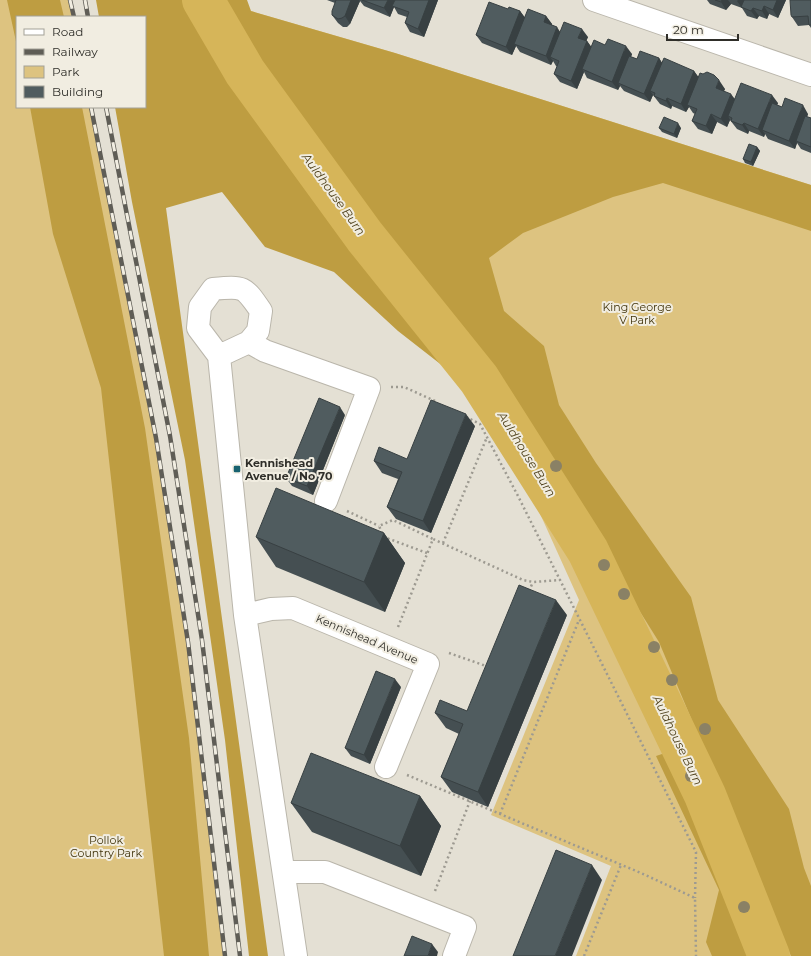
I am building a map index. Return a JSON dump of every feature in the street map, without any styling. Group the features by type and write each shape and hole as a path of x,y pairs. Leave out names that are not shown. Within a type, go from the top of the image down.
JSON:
{"street":[{"path":"594,0 811,75"},
{"path":"219,356 249,342 258,331 261,312 248,292 233,287 213,289 200,307 198,328 219,356 245,615 296,956"},
{"path":"249,342 265,351 369,388 326,501"},
{"name":"Kennishead Avenue","path":"245,615 271,609 292,608 428,664 386,766"},
{"path":"284,872 325,872 465,927 454,956"}],"path":[{"path":"369,388 404,387 439,404"},
{"path":"460,414 480,424 580,619 696,852 695,956"},
{"path":"443,543 487,437"},
{"path":"326,501 379,526 384,537 427,553"},
{"path":"379,526 394,520 523,580 533,582 560,580"},
{"path":"389,648 433,539"},
{"path":"527,596 533,582"},
{"path":"500,814 580,619"},
{"path":"428,664 439,649 493,668"},
{"path":"386,766 621,865 695,898"},
{"path":"427,912 470,801"},
{"path":"584,956 621,865"}],"green space":[{"name":"Pollok Country Park","path":"0,0 70,0 74,16 16,16 16,108 91,108 156,438 188,642 225,956 0,956"},
{"name":"King George V Park","path":"251,11 395,53 811,185 811,956 576,956 611,866 491,815 579,600 499,423"}],"shaded area":[{"path":"7,0 60,0 64,16 16,16 16,41"},
{"path":"96,0 187,0 324,202 435,334 499,423 457,377 398,331 334,272 265,247 222,192 166,208 268,956 249,956 225,740 185,460 132,202 115,108 146,108 146,16 99,16"},
{"path":"218,0 247,0 251,11 395,53 811,185 811,231 663,183 613,197 523,233 489,258 504,311 544,346 559,405 596,463 691,597 718,700 789,809 804,868 811,886 811,956 791,956 659,642 545,460 494,385 394,248 283,102 227,20"},
{"path":"30,108 82,108 145,428 189,738 209,956 164,956 101,388 53,234"},
{"path":"674,750 716,846 759,956 712,956 706,942 719,890 656,756"}],"building":[{"path":"336,0 351,0 345,16 338,19 332,15"},
{"path":"362,0 388,0 384,8"},
{"path":"395,0 429,0 418,29 405,23 409,12 392,6"},
{"path":"744,0 777,0 773,10 764,6 762,11 753,8 751,11 741,7"},
{"path":"790,0 811,0 811,25 809,25 808,16 792,17"},
{"path":"489,2 508,9 509,7 520,11 506,47 476,35"},
{"path":"528,9 546,16 544,22 557,27 546,56 514,44"},
{"path":"564,22 582,29 578,38 587,41 571,81 554,74 559,61 550,57"},
{"path":"608,39 626,46 612,82 582,69 594,40 605,45"},
{"path":"640,51 659,58 644,94 618,83 629,56 637,59"},
{"path":"664,58 694,71 681,104 667,98 666,101 654,96 655,93 650,91"},
{"path":"707,72 714,75 719,80 716,88 731,94 721,119 711,114 706,126 692,121 697,109 687,105 700,73 703,74"},
{"path":"741,83 772,95 758,129 744,123 742,125 731,121 732,118 728,116"},
{"path":"785,98 803,105 789,141 762,130 772,103 782,107"},
{"path":"805,116 811,118 811,147 796,141"},
{"path":"664,117 678,123 674,134 659,128"},
{"path":"749,144 757,147 751,162 743,159"},
{"path":"319,398 340,407 307,486 286,478"},
{"path":"431,400 466,414 423,521 387,507 402,472 374,461 379,447 407,459"},
{"path":"276,488 384,533 364,582 256,537"},
{"path":"519,585 556,600 478,792 441,777 463,724 435,713 440,700 467,711"},
{"path":"376,671 395,679 364,755 345,748"},
{"path":"311,753 420,796 400,846 291,803"},
{"path":"556,850 592,865 555,956 513,956"},
{"path":"412,936 432,944 428,956 404,956"}],"waterway":[{"name":"Auldhouse Burn","path":"203,0 245,72 365,237 479,379 588,551 705,795 769,956"}],"railway":[{"path":"70,0 74,16"},
{"path":"85,0 88,16"},
{"path":"91,108 156,438 188,642 225,956"},
{"path":"106,108 170,436 202,640 240,956"}],"place":[{"name":"Kennishead Avenue / No 70","path":"237,469"}]}
